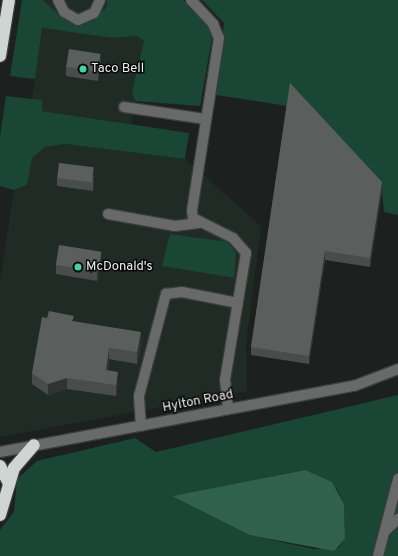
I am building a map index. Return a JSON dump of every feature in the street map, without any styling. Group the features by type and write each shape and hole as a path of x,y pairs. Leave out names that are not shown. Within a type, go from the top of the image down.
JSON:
{"highway":[{"path":"0,56 9,0"},
{"path":"0,515 9,484 19,461 34,445"},
{"path":"0,466 9,484"}],"street":[{"path":"58,0 64,12 78,20 94,13 100,0"},
{"path":"191,0 213,24 219,38 205,119 192,211 193,218 200,223 233,238 246,252 225,380 228,409"},
{"path":"124,106 205,119"},
{"path":"108,214 175,226 200,223"},
{"path":"141,426 140,396 166,294 182,292 238,304"},
{"name":"Hylton Road","path":"0,452 354,386 398,370"},
{"path":"378,556 398,479"},
{"path":"385,531 398,519"}],"shaded area":[{"path":"22,0 43,0 65,20 76,24 97,16 106,8 107,0 183,0 213,32 200,106 135,101 132,91 144,41 137,36 112,38 42,28 35,79 10,76"},
{"path":"43,0 107,0 106,8 97,17 76,24 65,20"},
{"path":"202,0 398,0 398,215 384,212 382,191 288,106 216,95 224,23"},
{"path":"42,28 112,38 137,36 144,41 132,91 135,101 131,124 42,111 42,100 32,99"},
{"path":"6,96 42,100 42,111 189,133 185,159 65,144 45,147 32,158 27,185 14,190 0,186 0,137"},
{"path":"65,144 185,159 261,226 246,344 247,391 0,437 0,281 14,190 27,185 32,158 44,147"},
{"path":"170,234 228,242 236,253 234,278 162,266"},
{"path":"398,395 398,556 0,556 0,530 14,512 17,479 37,461 135,438 156,452","holes":["305,470 337,489 344,504 345,539 338,548 314,549 249,535 172,496"]},
{"path":"305,470 332,482 344,504 345,539 334,551 249,535 172,496"}],"building":[{"path":"69,49 101,54 98,72 66,67"},
{"path":"290,83 382,182 370,258 325,251 309,356 251,347"},
{"path":"59,163 94,167 92,182 57,178"},
{"path":"59,245 101,252 98,271 56,265"},
{"path":"49,311 74,316 72,321 141,332 137,352 109,348 106,370 118,372 116,385 67,378 48,384 32,373 42,317 47,318"}],"place":[{"name":"Taco Bell","path":"83,69"},
{"name":"McDonald's","path":"78,267"}]}
